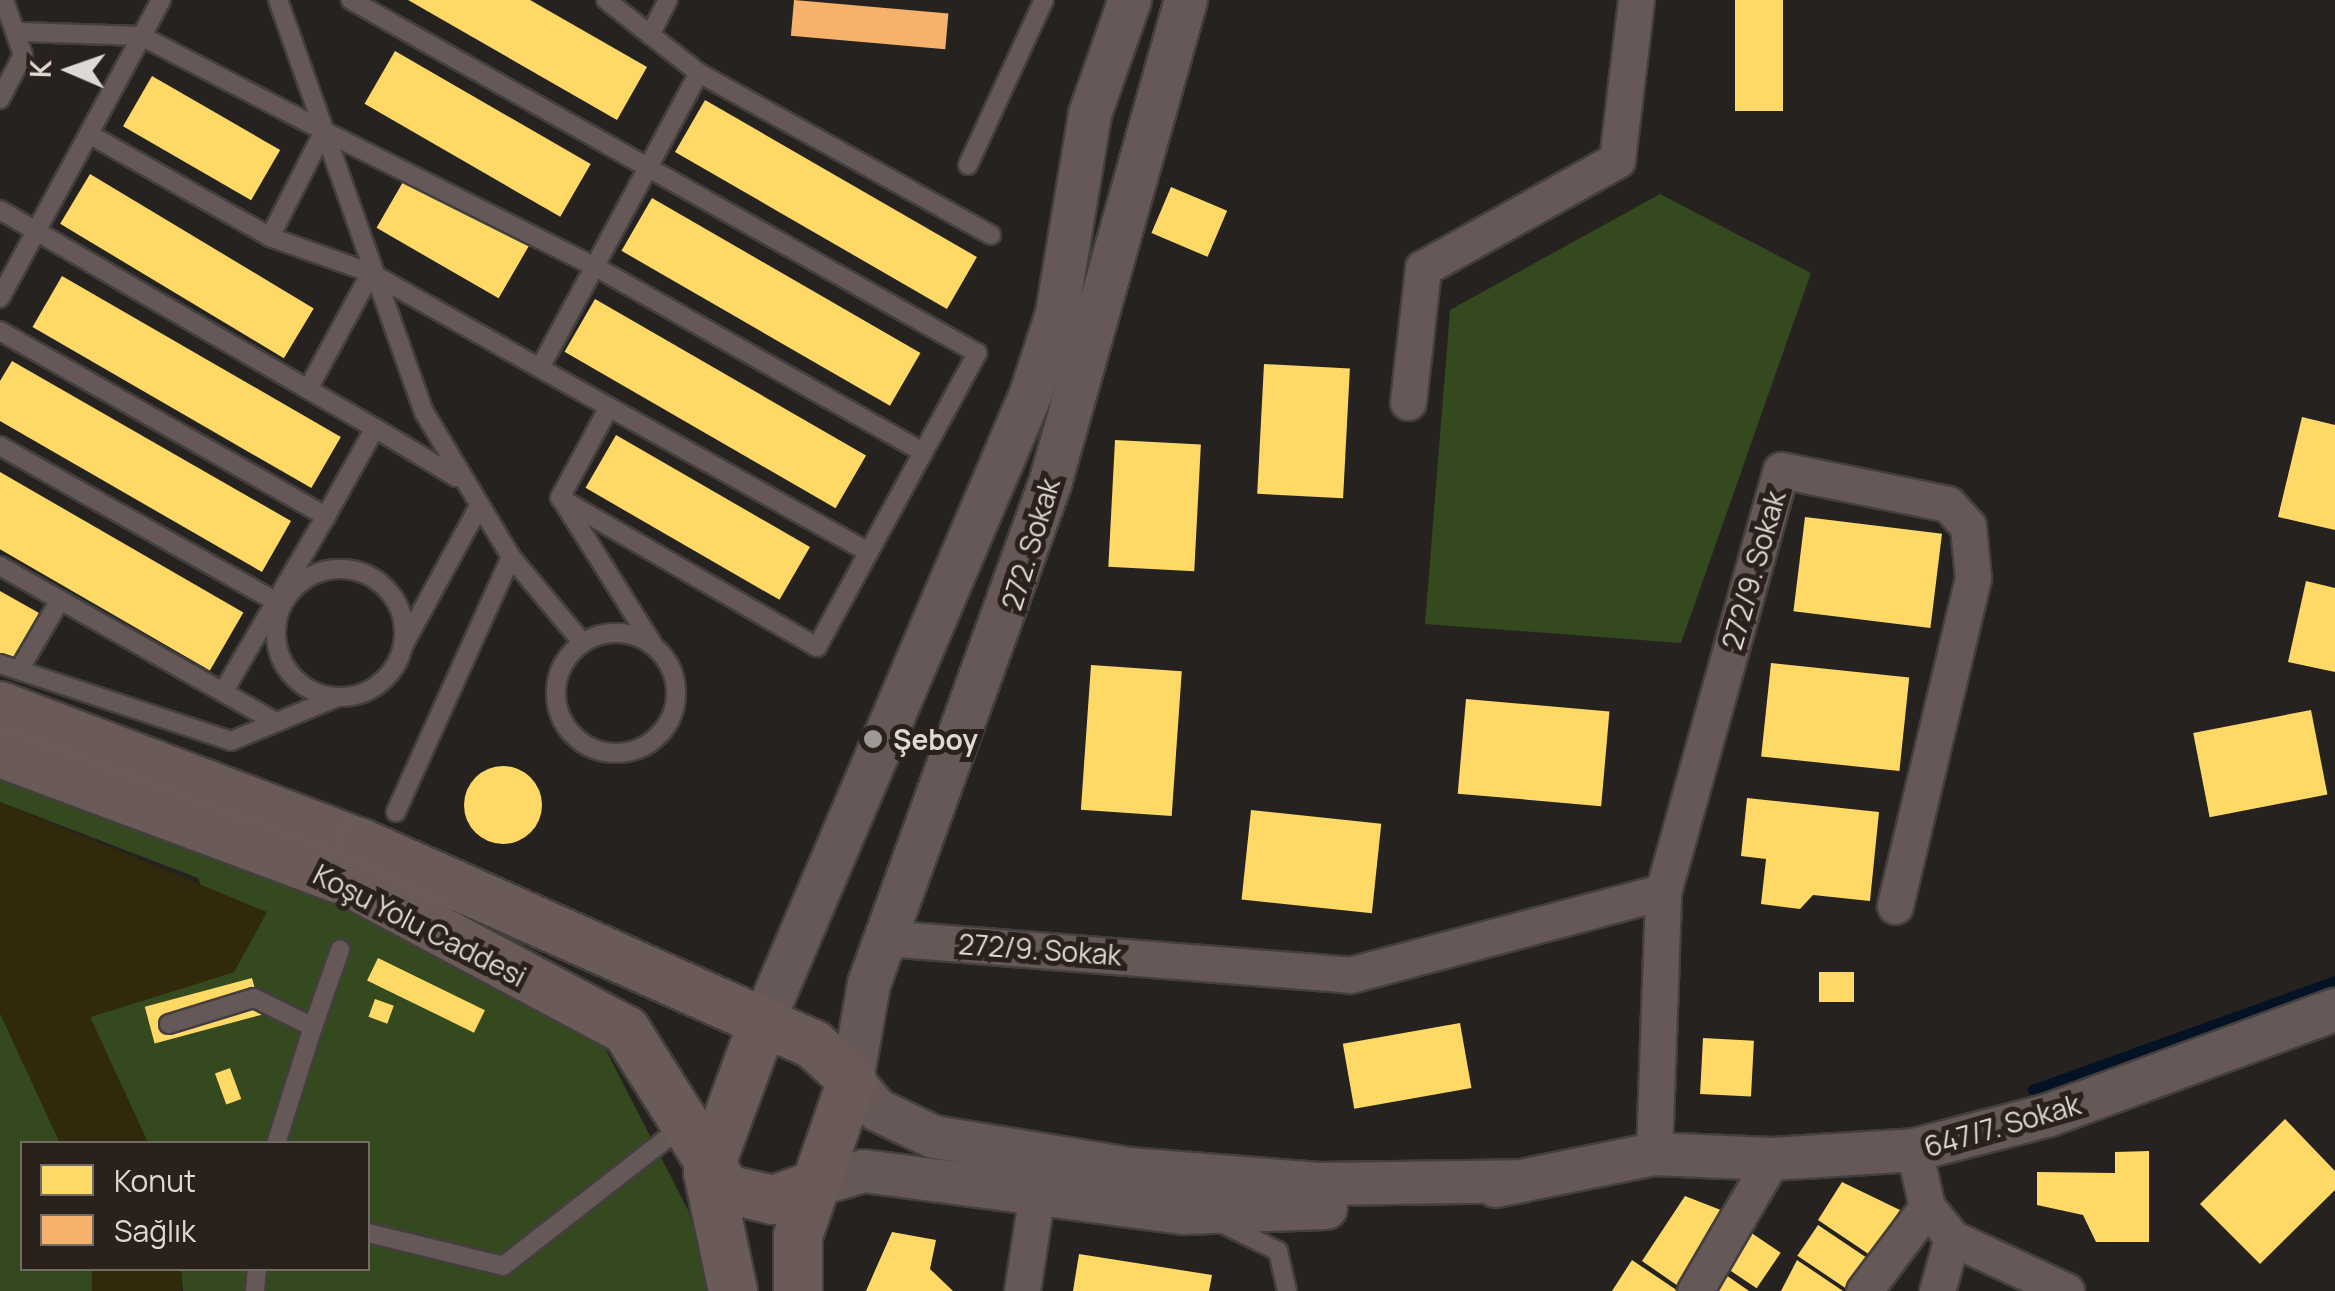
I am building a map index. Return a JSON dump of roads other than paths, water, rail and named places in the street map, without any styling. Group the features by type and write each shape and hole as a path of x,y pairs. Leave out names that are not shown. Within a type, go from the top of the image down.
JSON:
{"main road":[{"name":"Koşu Yolu Caddesi","path":"10,688 762,1026"},
{"name":"Koşu Yolu Caddesi","path":"0,753 354,885 626,1030 708,1172"},
{"path":"762,1026 813,1044 852,1080"},
{"name":"272. Sokak","path":"708,1172 762,1026"},
{"name":"272. Sokak","path":"798,1291 798,1236 812,1186 852,1080"},
{"path":"708,1172 741,1198 773,1200 812,1186"},
{"path":"708,1172 733,1291"}],"street":[{"name":"272. Sokak","path":"852,1080 885,938 1010,614 1048,404 1056,314 1090,114 1130,0"},
{"name":"272. Sokak","path":"762,1026 1048,404 1186,0"},
{"path":"1408,402 1423,268 1618,160 1636,0"},
{"name":"272/9. Sokak","path":"1654,1154 1663,892 1781,470 1948,504 1968,526 1972,578 1895,906"},
{"name":"272/9. Sokak","path":"885,938 1350,975 1663,892"},
{"name":"647/7. Sokak","path":"1522,1181 1654,1154 1772,1160 1914,1150 2049,1114 2335,1010"},
{"path":"852,1080 876,1110 934,1137 1130,1169 1318,1184 1522,1181"},
{"path":"1914,1150 1927,1206 1952,1238 2066,1291"},
{"path":"1695,1291 1772,1160"},
{"path":"812,1186 864,1171 1204,1212 1377,1206 1522,1181"},
{"path":"1022,1291 1037,1193"},
{"path":"1864,1291 1927,1206"},
{"path":"1937,1291 1952,1238"}],"lane":[{"path":"0,99 17,76 22,32 4,0"},
{"path":"0,298 161,0"},
{"path":"278,0 371,273 458,478 511,557 582,642"},
{"path":"351,0 977,353 817,648 560,498"},
{"path":"606,0 699,73 991,235"},
{"path":"650,35 668,0"},
{"path":"968,165 1044,0"},
{"path":"22,32 142,36 594,266 923,452"},
{"path":"540,368 699,73"},
{"path":"270,237 324,131"},
{"path":"89,134 270,237 371,273 868,552"},
{"path":"0,210 458,478"},
{"path":"308,390 371,273"},
{"path":"0,331 326,516"},
{"path":"560,498 609,407"},
{"path":"223,692 279,603 375,428"},
{"path":"0,446 279,603"},
{"path":"560,498 655,647 674,680 670,720 622,753 583,744 558,712 559,672 582,642 620,632 655,647"},
{"path":"10,688 231,741 378,684 402,649 478,508"},
{"path":"396,812 511,557"},
{"path":"0,566 276,722"},
{"path":"279,603 330,569 371,576 398,607 402,649"},
{"path":"10,688 60,600"},
{"path":"279,603 285,666 317,693 338,697"},
{"path":"0,664 10,688"},
{"path":"277,1141 340,950"},
{"path":"170,1024 254,998 313,1027"},
{"path":"370,1233 503,1266 683,1126"},
{"path":"1204,1212 1278,1251 1287,1291"}],"waterway":[{"path":"2033,1090 2335,981"}],"place":[{"name":"Şeboy","path":"873,739"}]}
